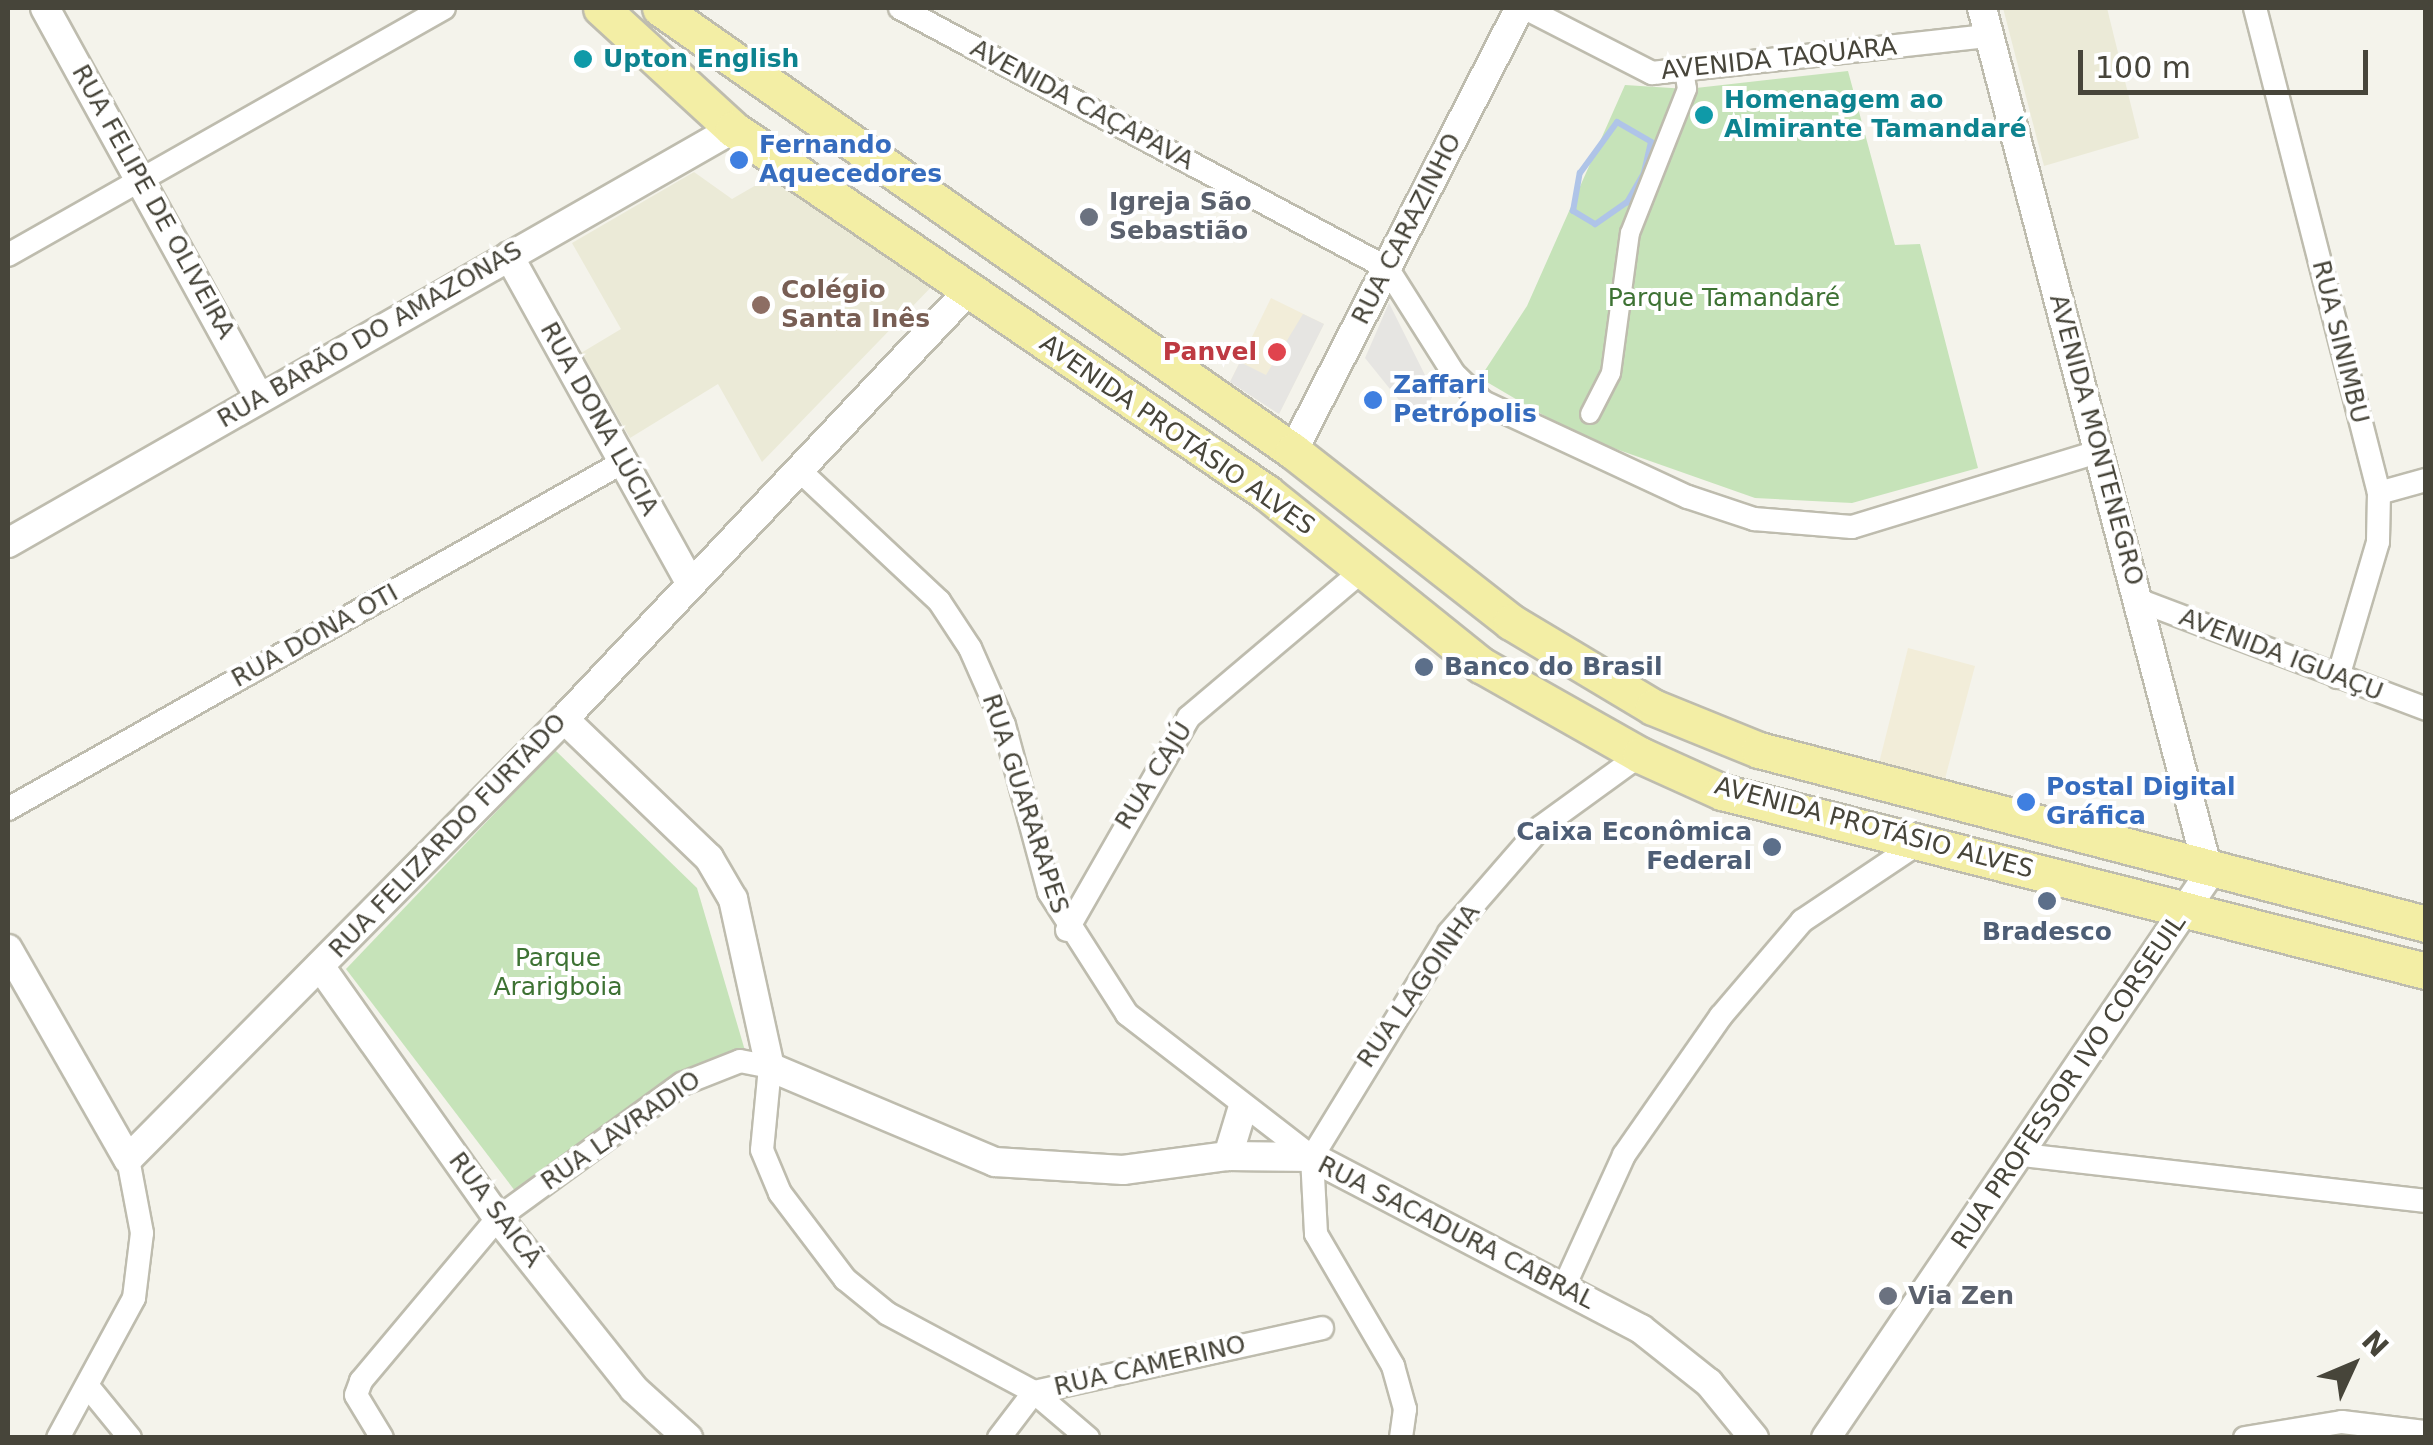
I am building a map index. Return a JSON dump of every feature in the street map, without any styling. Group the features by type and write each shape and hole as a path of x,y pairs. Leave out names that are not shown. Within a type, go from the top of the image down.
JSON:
{"main road":[{"name":"AVENIDA PROTÁSIO ALVES","path":"601,8 637,24 733,129 1268,493 1482,664 1640,755 1722,792 2426,971"},
{"name":"AVENIDA PROTÁSIO ALVES","path":"660,8 1294,451 1511,622 1652,707 1759,750 2208,874 2426,924"}],"street":[{"name":"RUA FELIPE DE OLIVEIRA","path":"44,8 142,176 259,398"},
{"path":"8,255 444,8"},
{"name":"AVENIDA CAÇAPAVA","path":"900,8 1387,268 1454,374 1483,402 1573,449 1754,520 1852,527 2101,451"},
{"name":"RUA CARAZINHO","path":"1294,451 1522,8"},
{"name":"AVENIDA TAQUARA","path":"1522,8 1652,74 1989,36"},
{"name":"AVENIDA MONTENEGRO","path":"1982,8 2101,451 2208,874"},
{"name":"RUA SINIMBU","path":"2254,8 2379,493 2378,542 2338,676"},
{"path":"1590,414 1610,373 1630,233 1687,89 1684,70"},
{"name":"RUA BARÃO DO AMAZONAS","path":"8,543 733,129"},
{"name":"RUA DONA LÚCIA","path":"509,256 690,582"},
{"name":"RUA FELIZARDO FURTADO","path":"128,1159 564,719 968,290"},
{"name":"RUA DONA OTI","path":"8,809 624,462"},
{"name":"RUA GUARARAPES","path":"799,470 939,601 970,648 1004,724 1067,930 1127,1014 1242,1110 1312,1158"},
{"path":"2379,493 2426,480"},
{"name":"RUA CAJÚ","path":"1067,930 1189,717 1265,644 1364,570"},
{"name":"AVENIDA IGUAÇU","path":"2138,600 2426,709"},
{"path":"564,719 709,858 734,899 770,1067 762,1150 808,1234 888,1314 1034,1392 1088,1438"},
{"name":"RUA LAGOINHA","path":"1312,1158 1450,933 1542,827 1640,755"},
{"path":"1563,1288 1624,1155 1720,1016 1802,921 1920,842"},
{"name":"RUA PROFESSOR IVO CORSEUIL","path":"1826,1432 2023,1155 2208,874"},
{"path":"8,949 128,1159 142,1233 134,1298 90,1389 58,1438"},
{"name":"RUA SAICÃ","path":"320,966 498,1218 634,1389 688,1438"},
{"name":"RUA LAVRADIO","path":"382,1438 356,1395 370,1370 498,1218 682,1084 740,1061 770,1067"},
{"name":"RUA SACADURA CABRAL","path":"770,1067 995,1162 1123,1170 1228,1156 1312,1158 1655,1340 1754,1438"},
{"path":"1228,1156 1242,1110"},
{"path":"2023,1155 2426,1201"},
{"path":"1312,1158 1316,1234 1392,1366 1405,1409 1401,1438"},
{"name":"RUA CAMERINO","path":"999,1438 1034,1392 1322,1328"},
{"path":"90,1389 130,1438"},
{"path":"2245,1438 2342,1422 2426,1432"}],"shaded area":[{"path":"2003,8 2107,8 2139,138 2044,166"},
{"name":"Colégio Santa Inês","path":"694,172 732,199 779,172 938,280 762,462 718,384 630,438 581,353 621,329 572,243"},
{"name":"Panvel","path":"1271,298 1324,324 1279,414 1230,382"},
{"path":"1389,303 1434,393 1419,425 1365,358"},
{"path":"1303,314 1324,324 1279,414 1230,382 1240,362 1266,375"},
{"path":"1908,648 1975,666 1942,790 1877,771"}],"green space":[{"name":"Parque Tamandaré","path":"1848,71 1895,245 1920,244 1978,468 1852,503 1755,498 1579,436 1480,378 1527,306 1625,85 1687,89"},
{"name":"Parque Ararigboia","path":"555,750 697,888 746,1054 522,1200 346,969"}],"waterway":[{"path":"1617,122 1651,142 1644,173 1627,202 1595,224 1573,211 1580,173 1617,122"}],"place":[{"name":"Upton English","path":"583,59"},
{"name":"Homenagem ao Almirante Tamandaré","path":"1704,115"},
{"name":"Fernando Aquecedores","path":"739,160"},
{"name":"Igreja São Sebastião","path":"1089,217"},
{"name":"Colégio Santa Inês","path":"761,305"},
{"name":"Panvel","path":"1277,352"},
{"name":"Zaffari Petrópolis","path":"1373,400"},
{"name":"Banco do Brasil","path":"1424,667"},
{"name":"Postal Digital Gráfica","path":"2026,802"},
{"name":"Caixa Econômica Federal","path":"1772,847"},
{"name":"Bradesco","path":"2047,901"},
{"name":"Via Zen","path":"1888,1296"}]}
